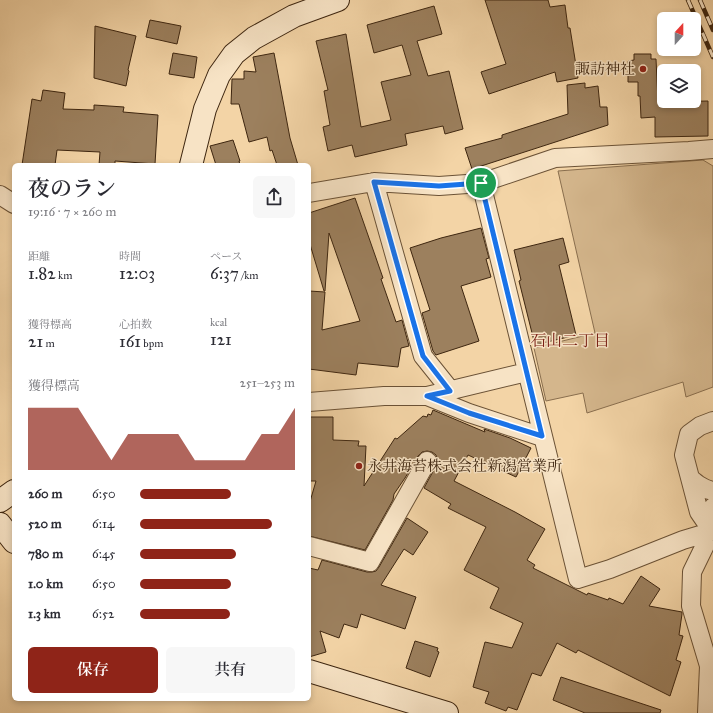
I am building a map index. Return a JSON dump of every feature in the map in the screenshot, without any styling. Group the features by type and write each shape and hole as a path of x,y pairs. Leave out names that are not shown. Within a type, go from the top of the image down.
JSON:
{"main road":[{"path":"192,163 205,109 219,75 234,54 254,38 294,16 338,0"},
{"path":"0,501 12,492"},
{"path":"0,524 12,539"},
{"path":"311,672 447,713"}],"street":[{"path":"311,192 374,182 439,186 481,183 555,158 713,149"},
{"path":"374,182 423,356 450,391"},
{"path":"481,183 578,579 610,569 684,540 712,531"},
{"path":"0,195 12,203"},
{"path":"311,402 384,396 427,396 527,372"},
{"path":"427,396 469,413 542,436"},
{"path":"712,531 698,512 684,455 689,434 700,426 713,421"},
{"path":"311,547 370,562 428,461"},
{"path":"690,478 706,490 713,491"},
{"path":"707,713 709,666 692,606 692,572 712,531 713,507"}],"shaded area":[{"path":"703,160 713,166 713,387 686,397 683,382 587,413 583,393 546,401 534,348 595,333 558,171"}],"building":[{"path":"485,0 548,0 550,7 565,5 578,78 557,82 555,72 489,94 481,72 506,64"},
{"path":"434,6 442,34 417,41 428,76 449,71 463,129 445,134 443,126 405,134 407,145 355,157 352,145 328,151 323,127 330,125 324,91 328,90 316,41 346,34 361,127 391,120 381,82 411,75 402,45 374,53 367,25"},
{"path":"150,20 181,26 177,44 146,37"},
{"path":"95,26 136,36 126,86 94,78"},
{"path":"173,53 197,57 194,78 169,74"},
{"path":"274,53 290,138 297,163 276,163 272,150 270,151 267,137 249,142 239,104 231,104 232,79 244,79 244,71 256,72 253,57"},
{"path":"634,54 651,54 651,59 656,59 657,108 701,108 701,101 708,101 708,136 655,137 655,117 641,118 638,82 628,82 628,61 634,60"},
{"path":"585,83 585,88 598,86 600,107 607,107 608,125 472,169 465,148 502,138 502,135 568,114 567,85"},
{"path":"43,90 65,93 63,109 94,110 94,105 124,107 123,112 158,115 155,163 115,161 115,163 99,163 100,152 57,150 55,163 22,163 32,99 41,101"},
{"path":"233,140 240,163 215,163 210,146"},
{"path":"355,198 383,278 381,279 396,322 402,320 409,346 401,348 398,367 358,363 356,375 311,369 311,291 325,292 322,330 360,321 329,233 324,291 311,248 311,212"},
{"path":"481,228 489,258 486,259 491,277 461,286 479,341 436,355 433,351 422,313 430,310 410,248 441,238"},
{"path":"563,238 569,262 559,265 576,335 535,345 519,281 521,280 514,250"},
{"path":"433,410 485,432 484,429 510,438 531,448 516,477 468,455 454,481 545,529 527,560 535,565 533,568 587,595 588,593 608,600 609,598 623,604 641,576 660,589 649,606 682,612 679,635 683,636 676,660 681,662 670,696 578,650 576,653 557,643 541,676 532,673 517,710 508,707 506,711 485,703 489,692 473,687 485,642 512,648 523,623 490,608 499,588 464,570 486,527 448,508 451,504 424,488 436,466 436,455 432,452 422,452 418,456 394,494 393,500 365,550 311,536 311,498 316,481 311,481 311,417 333,417 333,440 359,441 358,446 366,446 364,486 395,438 397,439 423,416 427,417 428,414 431,415"},
{"path":"407,518 428,532 413,555 404,549 381,585 416,597 405,629 361,614 357,628 344,624 339,638 320,631 326,652 311,656 311,568 318,570 322,560 367,572 376,571"},
{"path":"415,641 438,648 437,651 439,652 430,677 406,668"},
{"path":"561,677 661,710 660,713 585,713 553,700"}],"railway":[{"path":"688,0 713,57"},
{"path":"700,0 713,30"}],"place":[{"name":"諏訪神社","path":"643,69"},
{"name":"永井海苔株式会社新潟営業所","path":"359,466"}],"district":[{"name":"石山二丁目","path":"570,340"}],"route":[{"path":"374,182 439,186 481,183 542,436 469,413 427,396 450,391 423,356 374,182"}]}
